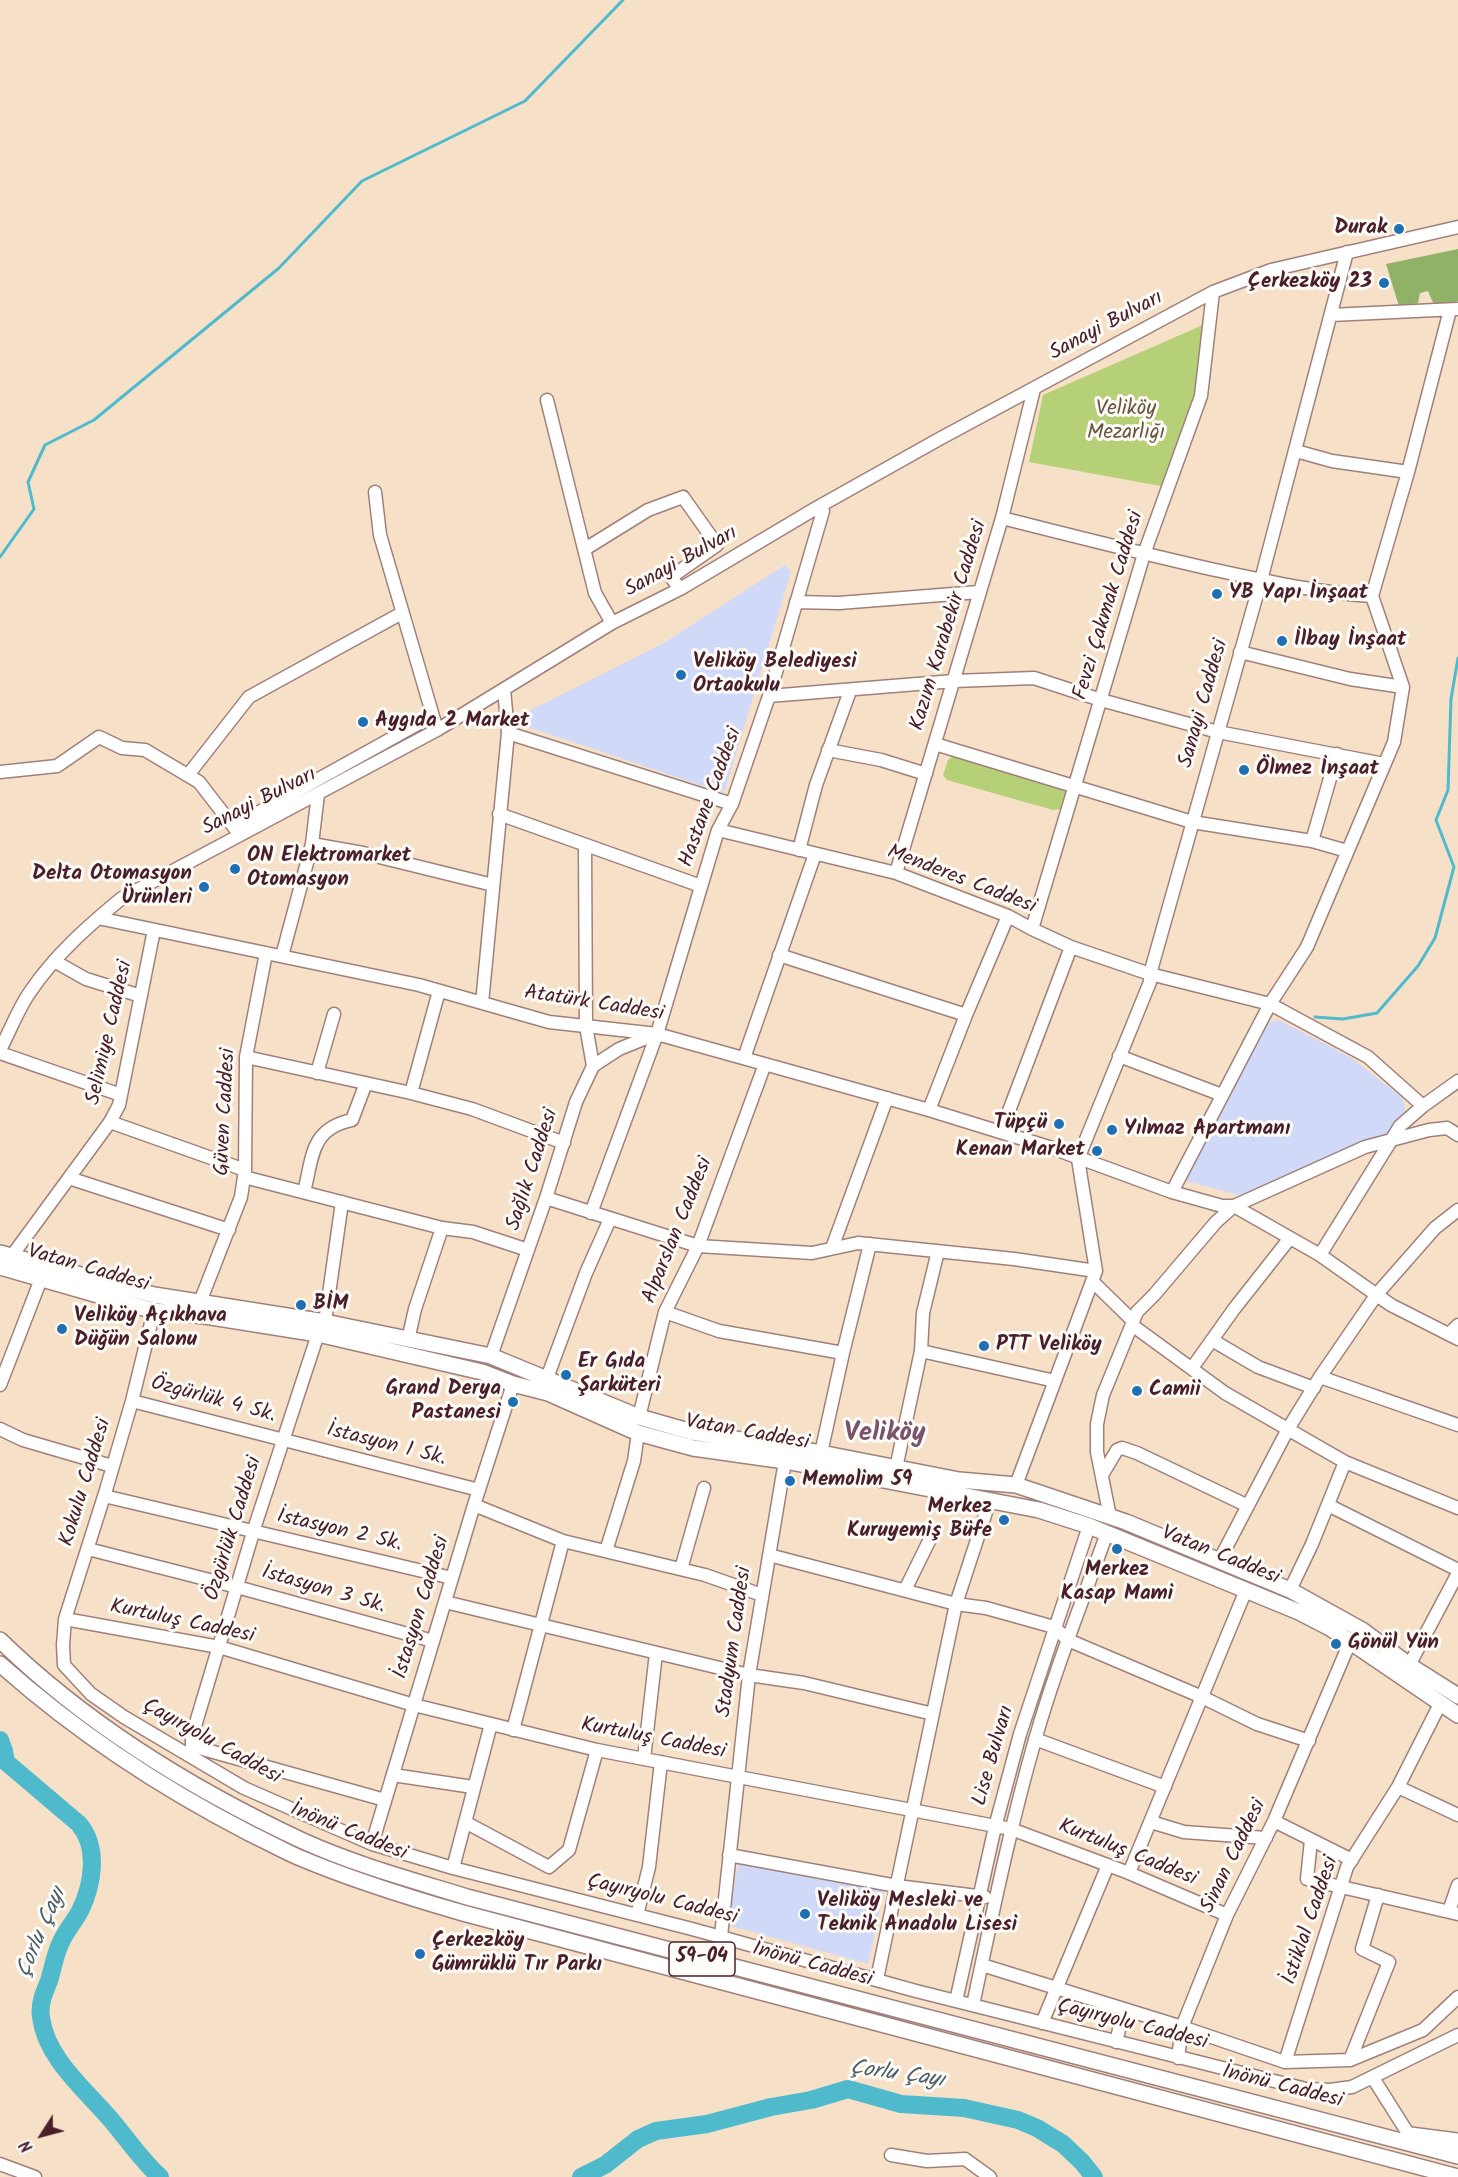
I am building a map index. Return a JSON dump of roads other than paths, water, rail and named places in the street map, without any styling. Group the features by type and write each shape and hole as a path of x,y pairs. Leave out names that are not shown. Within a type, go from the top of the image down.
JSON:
{"main road":[{"name":"Vatan Caddesi","path":"4,1259 41,1279 154,1311 322,1328 408,1340 498,1359 639,1417 692,1432 821,1453 959,1480 1016,1485 1110,1516 1290,1590 1362,1630 1440,1704 1458,1715"},
{"name":"Vatan Caddesi","path":"4,1259 153,1295 200,1302 322,1328 482,1372 548,1393 638,1432 693,1448 785,1461 1039,1510 1107,1533 1299,1612 1330,1628 1350,1642 1458,1696"},
{"path":"498,1359 506,1381"},
{"name":"İnönü Caddesi","path":"0,1640 80,1708 155,1760 228,1803 304,1841 385,1872 467,1897 1458,2156"},
{"name":"59-04","path":"0,1664 69,1722 146,1774 220,1818 297,1857 379,1888 463,1913 1458,2177"},
{"path":"1357,2129 1458,2141"},
{"path":"1340,2145 1419,2177"}],"street":[{"name":"Sanayi Bulvarı","path":"0,1051 29,993 54,961 98,918 122,898 237,831 318,794 437,730 612,623 680,589 818,507 1213,292 1271,270 1458,227"},
{"name":"Sanayi Caddesi","path":"1078,1159 1150,982 1150,974 1296,451 1347,252"},
{"name":"Fevzi Çakmak Caddesi","path":"1032,929 1144,554 1201,396 1213,292"},
{"path":"1172,1192 1270,1005 1307,946 1394,742 1403,687 1372,596 1454,310 1331,315"},
{"name":"Kazım Karabekir Caddesi","path":"896,873 1002,518 1034,388"},
{"path":"547,400 596,593 612,623"},
{"path":"1296,451 1332,461 1408,472"},
{"path":"375,492 380,535 437,730"},
{"path":"585,549 648,510 683,497 717,545 671,577 680,589"},
{"name":"Hastane Caddesi","path":"591,1213 657,1034 718,830 732,804 768,696 823,512 818,507"},
{"path":"1002,518 1144,554 1261,580 1336,594 1372,596"},
{"path":"711,549 722,564"},
{"path":"796,602 839,603 979,592"},
{"path":"188,776 249,697 402,613"},
{"path":"1240,652 1350,679 1403,687"},
{"path":"768,696 954,681 1034,678 1101,700 1218,732 1384,764"},
{"path":"482,1003 508,733 504,689"},
{"path":"799,850 816,785 850,691"},
{"path":"0,772 57,766 99,737 122,748 146,750 200,782 237,831 432,716"},
{"path":"508,733 732,804"},
{"path":"934,744 1192,822 1312,841 1347,851"},
{"path":"828,750 881,760 926,774"},
{"path":"1312,841 1337,754"},
{"path":"282,956 312,844 318,794"},
{"path":"500,814 701,886"},
{"name":"Menderes Caddesi","path":"718,830 896,873 1008,916 1071,947 1150,974 1270,1005 1368,1057 1423,1106"},
{"path":"312,844 363,853 493,885"},
{"path":"585,844 586,1026 593,1066 619,1049 657,1034"},
{"path":"744,1058 815,854"},
{"path":"929,1110 1008,916"},
{"name":"Atatürk Caddesi","path":"98,918 438,991 549,1022 657,1034 1001,1132 1172,1192 1228,1206 1320,1255 1391,1305 1454,1337"},
{"name":"Selimiye Caddesi","path":"4,1259 69,1178 110,1122 119,1105 154,930"},
{"path":"1001,1132 1071,947"},
{"name":"Güven Caddesi","path":"200,1302 242,1197 245,1174 246,1057 266,953"},
{"path":"780,955 966,1015"},
{"path":"54,961 86,979 141,996"},
{"path":"411,1093 438,991"},
{"path":"317,1073 333,1014"},
{"path":"0,1051 121,1095"},
{"path":"1119,1056 1222,1095"},
{"path":"246,1057 411,1093 472,1109 564,1143"},
{"name":"Alparslan Caddesi","path":"639,1417 665,1312 698,1246 765,1064"},
{"name":"Sağlık Caddesi","path":"498,1359 528,1250 576,1102 593,1066"},
{"path":"1320,1255 1400,1126 1458,1081"},
{"path":"304,1192 317,1138 336,1124 352,1120 366,1083"},
{"path":"831,1248 887,1098"},
{"path":"110,1122 245,1174 442,1228 472,1232 528,1250"},
{"path":"1110,1516 1097,1452 1097,1424 1103,1395 1137,1312 1155,1295 1228,1206 1347,1155 1393,1139 1429,1130 1454,1130"},
{"path":"1016,1485 1094,1276 1078,1159"},
{"path":"69,1178 229,1230"},
{"path":"1228,1206 1229,1193"},
{"path":"546,1198 698,1246 812,1252 858,1243 938,1251 1094,1276 1132,1323 1225,1393 1345,1462 1458,1508"},
{"name":"Özgürlük Caddesi","path":"342,1202 322,1328 253,1532 192,1736 192,1746 385,1800"},
{"path":"1219,1561 1288,1429 1377,1294 1436,1228 1458,1210"},
{"path":"547,1378 586,1273 610,1219"},
{"path":"408,1340 442,1228"},
{"path":"1192,1368 1290,1238"},
{"path":"821,1453 870,1244"},
{"path":"896,1468 921,1351 923,1314 938,1251"},
{"path":"0,1386 41,1279"},
{"name":"Kokulu Caddesi","path":"64,1665 65,1619 132,1401 154,1311"},
{"path":"665,1312 718,1331 843,1353"},
{"path":"1454,1337 1458,1325"},
{"path":"1212,1340 1258,1367 1458,1425"},
{"path":"921,1351 1055,1381"},
{"name":"İstasyon Caddesi","path":"372,1844 479,1490 506,1381"},
{"name":"Özgürlük 4 Sk.","path":"132,1401 283,1440"},
{"path":"0,1430 23,1440 112,1466"},
{"path":"606,1551 634,1461 638,1432"},
{"name":"İstasyon 1 Sk.","path":"283,1440 479,1490"},
{"path":"1102,1475 1117,1450 1122,1448 1248,1506"},
{"name":"Stadyum Caddesi","path":"721,1936 749,1675 785,1461"},
{"path":"1290,1590 1312,1544 1345,1462"},
{"path":"681,1569 704,1488"},
{"name":"İstasyon 2 Sk.","path":"104,1496 452,1578"},
{"path":"877,1979 956,1604 990,1500"},
{"path":"474,1505 563,1540 705,1575 762,1595"},
{"path":"1328,1505 1458,1572 1406,1671"},
{"name":"Lise Bulvarı","path":"956,2001 995,1827 1016,1748 1089,1526"},
{"path":"905,1590 933,1533"},
{"name":"Lise Bulvarı","path":"973,2005 1011,1829 1035,1739 1107,1533"},
{"path":"513,1730 563,1540"},
{"name":"İstasyon 3 Sk.","path":"88,1549 433,1641"},
{"path":"769,1555 956,1604 986,1608 1054,1628 1068,1640 1202,1697 1257,1724 1309,1741"},
{"path":"1129,1873 1246,1590"},
{"path":"445,1602 749,1675 804,1683 933,1713"},
{"name":"Kurtuluş Caddesi","path":"65,1619 219,1647 414,1705 597,1750 1011,1829 1129,1873 1227,1915"},
{"name":"Sinan Caddesi","path":"1179,2058 1182,2027 1227,1915 1274,1821 1350,1642"},
{"path":"644,1759 656,1653"},
{"name":"Çayıryolu Caddesi","path":"64,1665 99,1700 235,1783 372,1844 453,1868 721,1936 956,2001 1306,2089 1330,2090 1352,2087 1458,2035"},
{"name":"İstiklal Caddesi","path":"1285,2062 1347,1867 1398,1787 1440,1704"},
{"path":"453,1868 473,1787 492,1724"},
{"path":"1020,1734 1165,1787"},
{"path":"1016,1748 1035,1739"},
{"path":"465,1822 549,1867 569,1850 597,1750"},
{"path":"637,1915 649,1867 661,1762"},
{"path":"393,1775 473,1787"},
{"path":"1398,1787 1458,1815"},
{"path":"1274,1821 1352,1860"},
{"path":"1151,1822 1184,1832 1266,1838"},
{"path":"1311,1840 1306,1880 1454,1912 1458,1885"},
{"path":"729,1855 897,1886 979,1898 996,1896"},
{"path":"1042,2023 1108,1865"},
{"path":"1350,2060 1389,1962 1362,1949 1378,1895"},
{"path":"982,1965 1182,2027 1285,2062 1350,2060 1423,2030 1458,1997"},
{"path":"1116,2042 1124,2009"},
{"path":"1373,2078 1409,2135"},
{"path":"891,2156 927,2161 965,2158 990,2177"},
{"path":"0,2164 35,2177"}],"waterway":[{"path":"0,557 34,509 28,482 45,445 94,420 279,268 362,181 525,101 623,0"},
{"path":"1315,1017 1343,1019 1377,1013 1418,966 1435,938 1454,867 1436,820 1448,790 1451,699 1458,658"},
{"name":"Çorlu Çayı","path":"0,1740 6,1762 79,1824 92,1855 91,1878 85,1900 59,1947 42,1999 41,2017 44,2032 69,2074 160,2177"},
{"name":"Çorlu Çayı","path":"581,2177 605,2165 638,2139 656,2131 707,2124 848,2089 901,2104 964,2108 1018,2120 1037,2128 1063,2144 1094,2177"}],"place":[{"name":"Durak","path":"1399,229"},
{"name":"Çerkezköy 23","path":"1384,283"},
{"name":"YB Yapı İnşaat","path":"1217,594"},
{"name":"İlbay İnşaat","path":"1282,641"},
{"name":"Veliköy Belediyesi Ortaokulu","path":"681,675"},
{"name":"Aygıda 2 Market","path":"363,722"},
{"name":"Ölmez İnşaat","path":"1244,770"},
{"name":"ON Elektromarket Otomasyon","path":"235,869"},
{"name":"Delta Otomasyon Ürünleri","path":"204,887"},
{"name":"Tüpçü","path":"1059,1124"},
{"name":"Yılmaz Apartmanı","path":"1112,1130"},
{"name":"Kenan Market","path":"1097,1151"},
{"name":"BİM","path":"301,1305"},
{"name":"Veliköy Açıkhava Düğün Salonu","path":"62,1329"},
{"name":"PTT Veliköy","path":"984,1346"},
{"name":"Er Gıda Şarküteri","path":"566,1375"},
{"name":"Camii","path":"1137,1391"},
{"name":"Grand Derya Pastanesi","path":"513,1402"},
{"name":"Memolim 59","path":"790,1481"},
{"name":"Merkez Kuruyemiş Büfe","path":"1004,1520"},
{"name":"Merkez Kasap Mami","path":"1117,1549"},
{"name":"Gönül Yün","path":"1336,1644"},
{"name":"Veliköy Mesleki ve Teknik Anadolu Lisesi","path":"805,1914"},
{"name":"Çerkezköy Gümrüklü Tır Parkı","path":"420,1954"}],"district":[{"name":"Veliköy","path":"885,1435"}],"park label":[{"name":"Veliköy Mezarlığı","path":"1126,422"}]}
